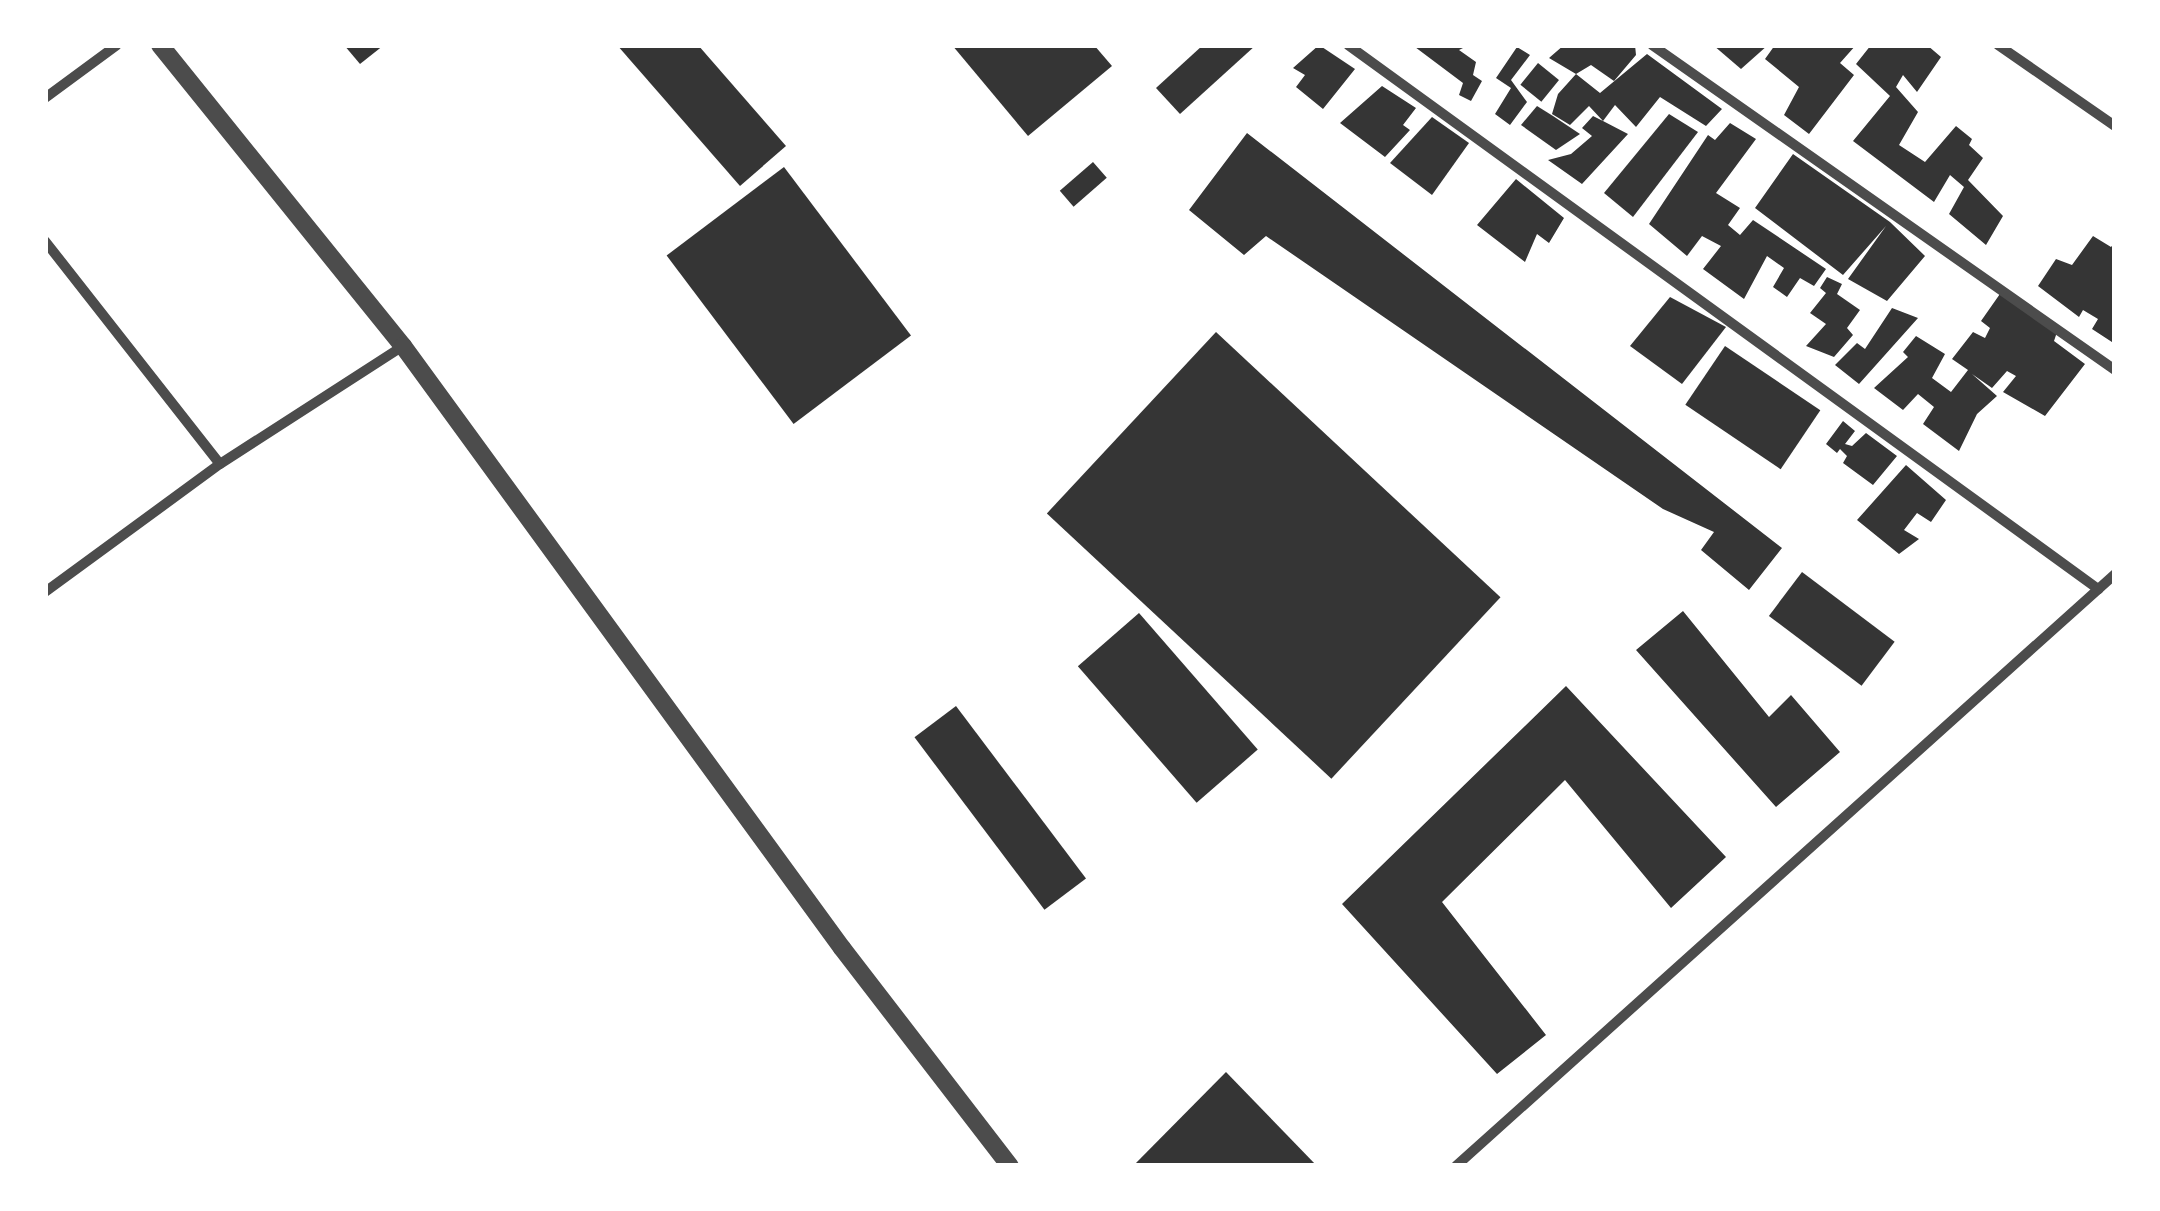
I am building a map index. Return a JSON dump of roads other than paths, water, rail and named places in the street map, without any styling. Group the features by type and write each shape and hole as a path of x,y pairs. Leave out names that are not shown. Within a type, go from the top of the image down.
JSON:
{"street":[{"path":"45,98 117,45"},
{"path":"160,45 404,346 842,948 1010,1166"},
{"path":"1348,45 2098,588"},
{"path":"1652,45 2115,370"},
{"path":"1998,45 2115,126"},
{"path":"45,242 220,464"},
{"path":"46,589 220,464 404,346"},
{"path":"1456,1166 2115,574"}]}
